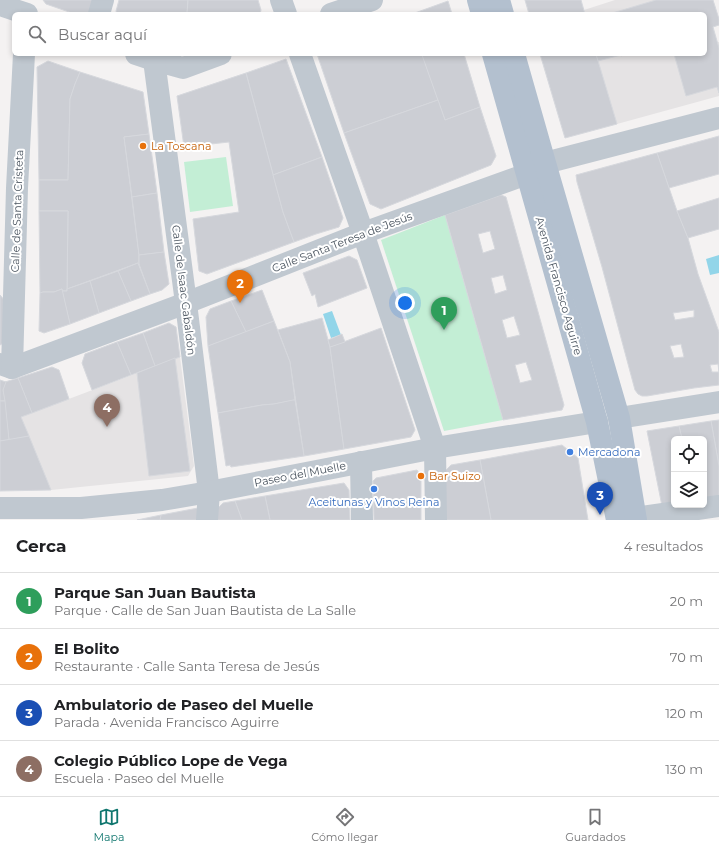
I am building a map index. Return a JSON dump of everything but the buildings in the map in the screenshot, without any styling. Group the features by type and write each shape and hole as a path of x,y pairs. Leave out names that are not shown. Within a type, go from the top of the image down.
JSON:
{"main road":[{"path":"478,0 481,12"},
{"path":"499,0 502,12"},
{"name":"Avenida Francisco Aguirre","path":"494,56 536,168 619,418 629,519"},
{"name":"Avenida Francisco Aguirre","path":"514,56 536,168 597,422 629,519"}],"street":[{"path":"28,12 31,0"},
{"path":"100,12 103,0"},
{"path":"281,0 285,12"},
{"path":"337,12 372,0"},
{"path":"0,5 21,12"},
{"name":"Calle de Santa Cristeta","path":"6,366 8,187 24,56"},
{"path":"145,57 183,68 216,56"},
{"path":"301,56 363,233 435,448 436,520"},
{"name":"Calle de Isaac Gabaldón","path":"145,57 186,303 209,492 207,520"},
{"name":"Calle Santa Teresa de Jesús","path":"6,366 186,303 363,233 536,168 719,118"},
{"path":"619,418 719,402"},
{"name":"Paseo del Muelle","path":"0,508 80,514 209,492 435,448 597,422"},
{"path":"360,462 362,520"},
{"path":"629,519 719,506"}],"shaded area":[{"path":"615,0 713,0 719,19 719,25 713,27 717,42 719,42 719,96 617,124 597,56 707,56 707,12 584,12 584,10"},
{"path":"180,357 194,466 188,476 51,490 21,417"}],"green space":[{"path":"226,157 233,206 190,212 184,162"},
{"path":"445,215 503,420 444,431 381,240"}],"water":[{"path":"719,255 719,273 710,275 706,259"},
{"path":"332,311 341,335 331,338 323,314"}],"place":[{"name":"La Toscana","path":"143,146"},
{"name":"El Bolito","path":"240,303"},
{"name":"Parque San Juan Bautista","path":"444,330"},
{"name":"Colegio Público Lope de Vega","path":"107,427"},
{"name":"Mercadona","path":"570,452"},
{"name":"Bar Suizo","path":"421,476"},
{"name":"Aceitunas y Vinos Reina","path":"374,489"},
{"name":"Ambulatorio de Paseo del Muelle","path":"600,515"}]}
